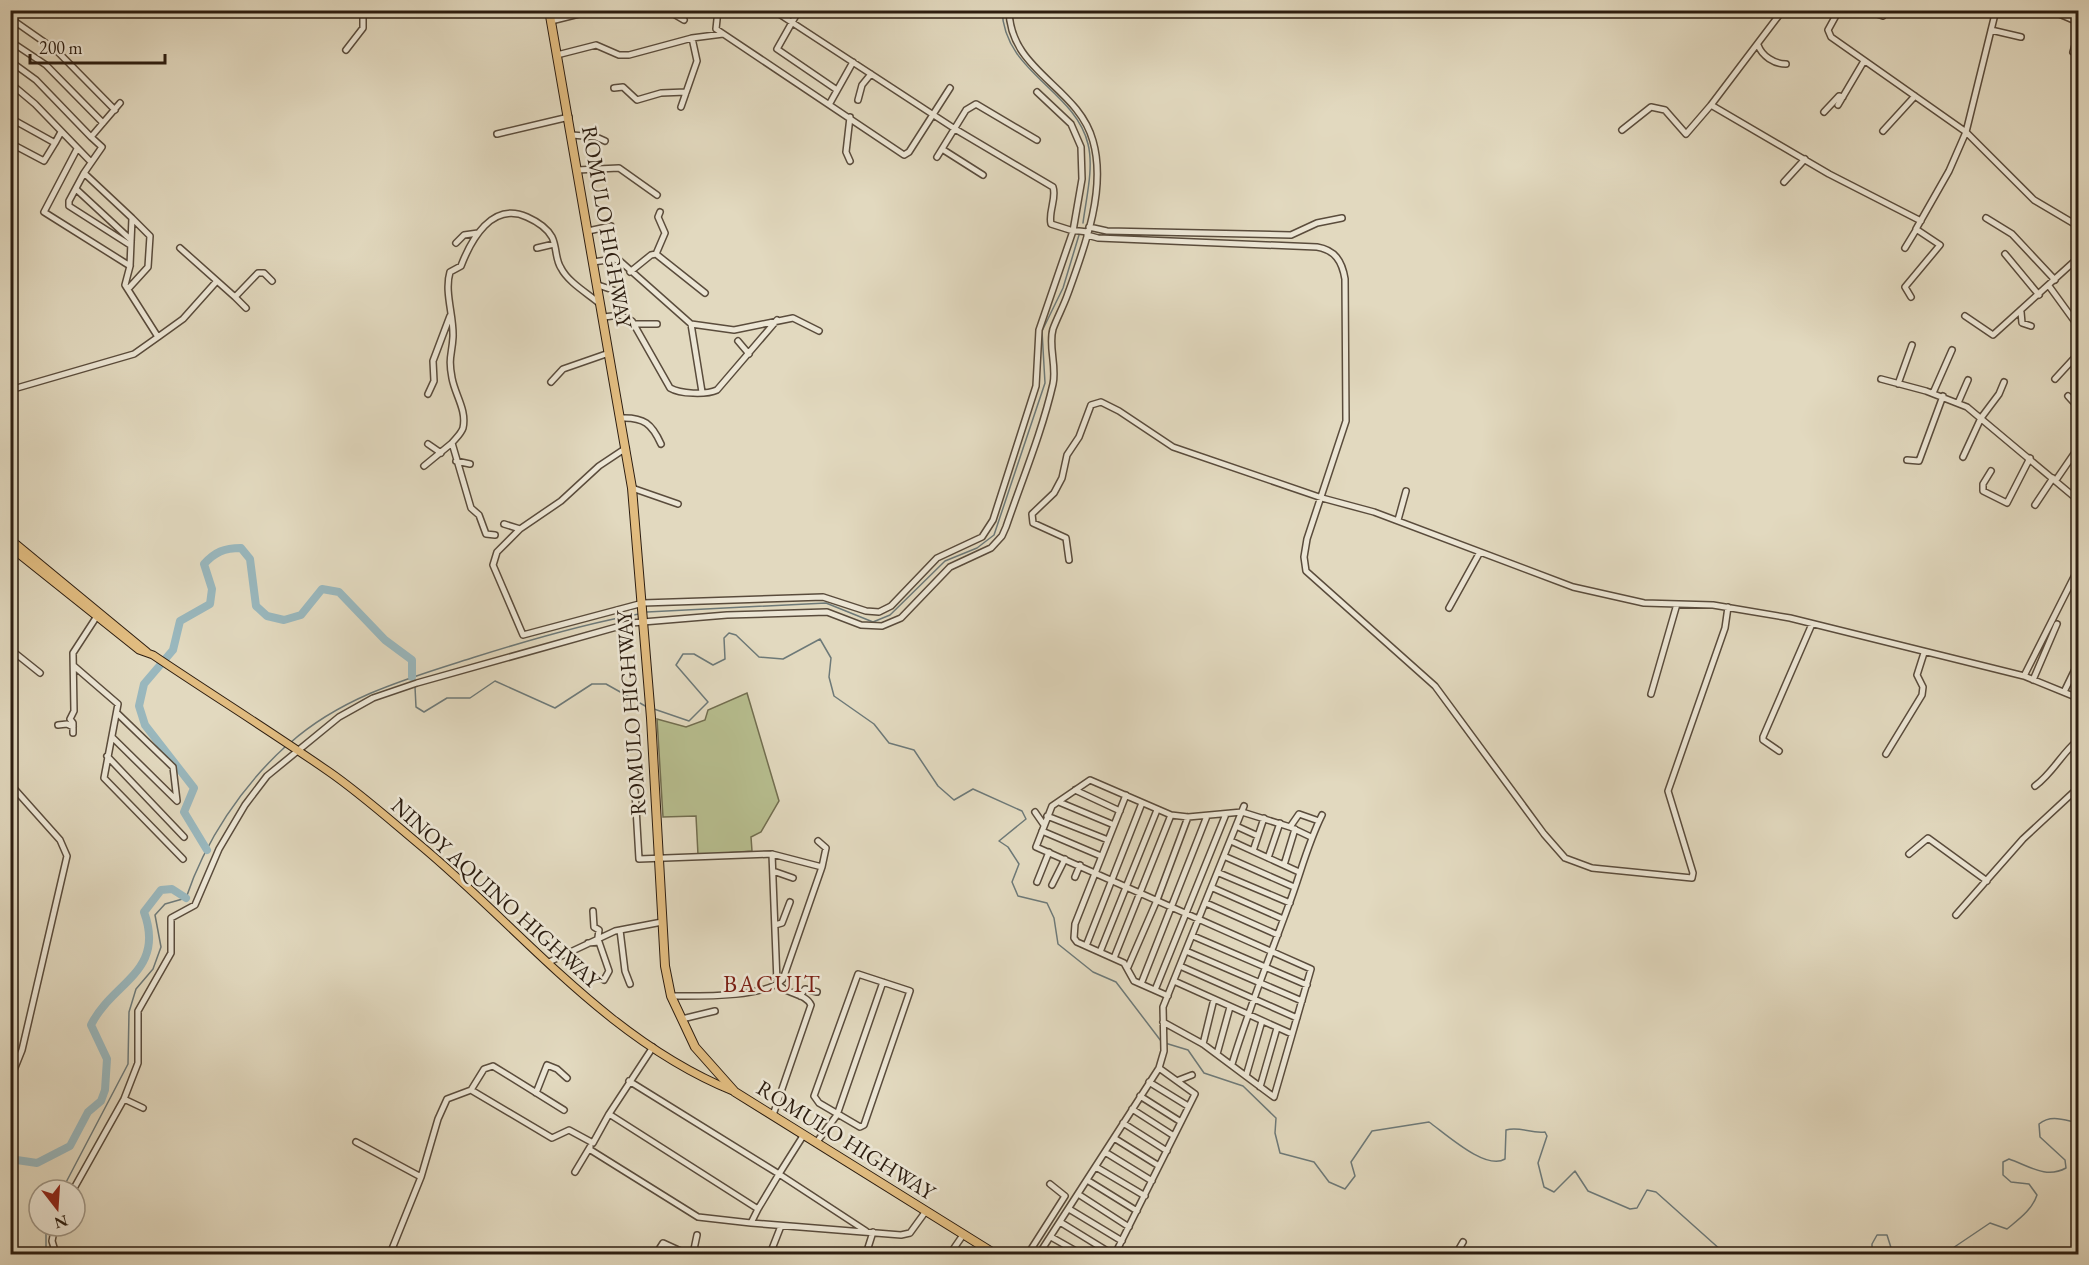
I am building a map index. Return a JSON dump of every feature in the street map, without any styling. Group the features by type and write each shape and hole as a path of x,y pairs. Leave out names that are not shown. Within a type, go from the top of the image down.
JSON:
{"highway":[{"name":"ROMULO HIGHWAY","path":"549,10 611,353 632,488 641,567 665,966 671,996 695,1047 735,1092 995,1254"}],"main road":[{"name":"NINOY AQUINO HIGHWAY","path":"10,539 20,550 150,654 256,722 355,791 420,845 593,1005 653,1047 699,1075 735,1092"},
{"name":"NINOY AQUINO HIGHWAY","path":"10,547 20,550"}],"street":[{"path":"346,50 363,28 363,10"},
{"path":"551,21 595,10"},
{"path":"668,10 684,20"},
{"path":"718,10 715,27 904,155 909,152 950,88"},
{"path":"773,10 955,129 1054,188 1051,224 1073,231 1291,235 1317,223 1342,218"},
{"path":"799,10 777,45 778,51 837,90"},
{"path":"80,1178 124,1099 140,1057 138,1011 171,953 171,918 195,905 219,849 245,804 267,776 339,717 383,694 644,620 827,612 871,627 892,623 950,567 991,548 1002,536 1053,384 1053,330 1088,231 1097,185 1097,157 1093,138 1076,109 1019,51 1013,37 1009,10"},
{"path":"1622,130 1652,107 1665,110 1686,134 1758,45 1783,10"},
{"path":"1839,10 1828,34 1864,62 1966,132 2034,200 2079,226"},
{"path":"1877,10 1877,14 1883,16"},
{"path":"1905,248 1949,171 1966,132 1995,10"},
{"path":"2050,10 2079,22"},
{"path":"103,123 46,66 10,38 18,20 63,56 115,110"},
{"path":"1991,30 2021,37"},
{"path":"557,55 596,45 619,55 629,55 692,38 724,34"},
{"path":"681,106 697,61 692,38"},
{"path":"1758,45 1776,63 1786,64"},
{"path":"2073,52 2075,45"},
{"path":"10,62 36,80 102,147 84,173 69,201 69,206 131,243"},
{"path":"830,103 853,62"},
{"path":"1838,105 1864,62"},
{"path":"858,100 862,85 871,74"},
{"path":"10,83 35,104 91,162"},
{"path":"614,88 622,87 637,100 661,93 686,92"},
{"path":"626,448 599,466 561,501 520,529 497,552 493,565 523,635 643,604 823,597 873,613 892,607 937,558 982,537 991,526 1036,386 1041,321 1073,231 1083,179 1081,147 1071,124 1037,92"},
{"path":"1824,112 1839,96 1843,97"},
{"path":"1882,131 1915,96"},
{"path":"91,137 120,104"},
{"path":"937,157 970,106 979,104 1037,140"},
{"path":"1711,105 1805,159 1921,221"},
{"path":"497,134 569,117"},
{"path":"849,117 846,152 850,161"},
{"path":"10,118 55,143"},
{"path":"10,142 44,161 61,132"},
{"path":"572,135 596,137 605,141"},
{"path":"77,149 44,212 130,266"},
{"path":"942,149 983,175"},
{"path":"1784,182 1805,159"},
{"path":"577,170 619,168 657,195"},
{"path":"84,173 150,237 148,267 128,290"},
{"path":"76,189 131,243"},
{"path":"656,254 665,232 658,217 660,212"},
{"path":"424,466 462,432 463,407 453,385 448,358 453,338 448,275 451,270 461,266 478,233 487,222 509,213 521,214 537,222 551,236 560,268 601,304"},
{"path":"132,218 130,266 125,284 158,338"},
{"path":"1986,218 2012,234 2055,280"},
{"path":"588,231 610,226"},
{"path":"1911,297 1905,287 1940,246 1938,242 1916,230"},
{"path":"1088,231 1098,238 1317,247 1334,253 1342,267 1345,279 1347,416 1339,448 1305,548 1305,566 1308,575 1412,663 1435,686 1544,834 1565,858 1582,866 1692,878 1693,873 1668,791 1725,628 1728,607"},
{"path":"456,243 464,235 478,233"},
{"path":"537,248 554,244"},
{"path":"180,248 246,308"},
{"path":"630,272 651,255 656,254"},
{"path":"656,254 705,293"},
{"path":"2005,254 2039,295"},
{"path":"1965,316 1993,335 2079,258"},
{"path":"593,262 617,260 691,324 734,330 793,318 819,331"},
{"path":"129,273 135,280"},
{"path":"235,297 258,273 264,273 272,281"},
{"path":"10,390 134,354 183,319 216,282"},
{"path":"598,285 620,292"},
{"path":"2049,286 2079,326"},
{"path":"2021,312 2022,323 2031,326"},
{"path":"428,394 434,381 433,361 451,315"},
{"path":"604,316 620,315 635,324 672,390 702,392 717,390 777,320"},
{"path":"635,324 657,324"},
{"path":"691,324 702,392"},
{"path":"738,342 749,354"},
{"path":"1898,384 1912,345"},
{"path":"1933,393 1952,350"},
{"path":"551,382 563,369 611,353"},
{"path":"2055,379 2079,354"},
{"path":"1881,379 1943,396 1958,403 1981,418 2079,500"},
{"path":"1958,403 1968,380"},
{"path":"1963,457 1981,418 1999,394 2004,382"},
{"path":"1907,460 1919,460 1943,396"},
{"path":"2068,396 2079,407"},
{"path":"1069,560 1066,538 1036,525 1031,517 1033,511 1054,493 1062,478 1067,455 1079,437 1086,417 1095,402 1110,405 1173,447 1322,498 1398,520 1593,592 1644,603 1728,607 1812,624 2024,676 2079,698"},
{"path":"621,418 636,418 650,424 661,444"},
{"path":"452,443 471,508 479,515 486,534 495,535"},
{"path":"429,444 441,453"},
{"path":"2035,505 2078,448"},
{"path":"1990,471 1983,484 1983,491 2007,503 2030,458"},
{"path":"456,461 470,464"},
{"path":"632,488 678,504"},
{"path":"1398,520 1406,491"},
{"path":"504,524 520,529"},
{"path":"1449,608 1480,552"},
{"path":"2024,676 2079,569"},
{"path":"1651,694 1677,604"},
{"path":"892,607 901,615"},
{"path":"58,725 67,724 73,730 70,719 74,711 74,649 98,614"},
{"path":"1779,751 1763,740 1763,737 1812,624"},
{"path":"2033,680 2057,624"},
{"path":"10,649 39,673"},
{"path":"1886,754 1922,695 1923,687 1917,680 1917,675 1924,653"},
{"path":"2064,692 2079,663"},
{"path":"74,666 117,701 117,713 103,773 106,782 183,859"},
{"path":"112,737 177,801 173,767 117,713"},
{"path":"2035,786 2053,772 2063,752 2079,740"},
{"path":"107,756 184,837"},
{"path":"1163,1022 1203,1044 1272,1096 1277,1095 1292,1034 1312,971 1310,968 1200,918 1036,846 1052,806 1090,780 1171,815 1207,816 1227,814 1243,809 1311,837"},
{"path":"10,784 60,840 67,856 36,992 11,1077"},
{"path":"1956,915 2023,839 2079,788"},
{"path":"1075,790 1120,811"},
{"path":"634,791 638,858 658,860 772,854 822,867"},
{"path":"1126,795 1073,932 1077,942 1114,958 1128,967 1134,981 1168,996"},
{"path":"1047,800 1052,806"},
{"path":"1059,802 1114,825"},
{"path":"1086,946 1142,803"},
{"path":"1049,1254 1041,1252 1159,1068 1164,1051 1163,1007 1226,857 1243,809"},
{"path":"1100,952 1157,810"},
{"path":"1035,812 1043,828 1101,856"},
{"path":"1155,990 1227,814"},
{"path":"1232,1064 1247,1015 1290,903 1311,837 1320,818 1299,814 1292,828 1284,865"},
{"path":"1114,958 1171,815"},
{"path":"1047,816 1108,840"},
{"path":"1141,984 1207,816"},
{"path":"1128,967 1157,900 1188,817"},
{"path":"1253,851 1264,818"},
{"path":"1268,858 1280,823"},
{"path":"1236,826 1258,836"},
{"path":"1909,854 1928,838 1987,881"},
{"path":"778,985 786,971 822,867 826,848 818,841"},
{"path":"1231,841 1299,872"},
{"path":"1037,882 1049,852"},
{"path":"772,854 778,985"},
{"path":"1226,857 1294,887"},
{"path":"1052,885 1065,859"},
{"path":"1075,877 1080,865"},
{"path":"773,871 792,878"},
{"path":"1219,873 1290,903"},
{"path":"1213,888 1283,920"},
{"path":"775,925 782,923 790,902"},
{"path":"1206,903 1278,935"},
{"path":"593,911 594,927 599,930 597,938"},
{"path":"549,962 597,938 620,930 662,922"},
{"path":"620,930 625,971 630,984"},
{"path":"1193,936 1307,985"},
{"path":"588,943 599,942 609,971 604,980"},
{"path":"1186,951 1302,1001"},
{"path":"1180,966 1297,1018"},
{"path":"856,974 910,991 864,1125 860,1127 837,1114 815,1100 814,1096 856,974"},
{"path":"1174,981 1292,1034"},
{"path":"816,1143 837,1114 883,982"},
{"path":"671,996 711,996 778,985 808,999 811,1005 772,1115"},
{"path":"800,996 805,988 817,992"},
{"path":"1203,1044 1214,999"},
{"path":"1217,1054 1230,1007"},
{"path":"680,1019 715,1011"},
{"path":"1246,1076 1262,1021"},
{"path":"1260,1088 1277,1028"},
{"path":"575,1172 609,1114 653,1047"},
{"path":"536,1093 547,1065 558,1069 567,1078"},
{"path":"390,1254 421,1177 430,1142 447,1099 471,1090 484,1069 492,1066 564,1110"},
{"path":"1060,1222 1113,1254 1122,1241 1195,1092 1159,1068"},
{"path":"1179,1080 1192,1075"},
{"path":"629,1082 870,1232"},
{"path":"1149,1082 1188,1106"},
{"path":"471,1090 547,1136 553,1138 569,1130 593,1143"},
{"path":"1140,1096 1181,1122"},
{"path":"124,1099 143,1108"},
{"path":"1132,1109 1174,1136"},
{"path":"609,1114 758,1209"},
{"path":"1123,1124 1167,1151"},
{"path":"751,1223 803,1136"},
{"path":"1114,1138 1160,1166"},
{"path":"356,1142 421,1177"},
{"path":"589,1149 698,1217 782,1226 910,1233 926,1211"},
{"path":"1105,1152 1152,1181"},
{"path":"1096,1167 1144,1196"},
{"path":"1087,1180 1137,1211"},
{"path":"1028,1254 1065,1196 1050,1184"},
{"path":"1078,1194 1129,1227"},
{"path":"1069,1209 1122,1241"},
{"path":"782,1226 770,1253 810,1254"},
{"path":"866,1254 870,1232"},
{"path":"950,1254 963,1234"},
{"path":"693,1254 697,1235"},
{"path":"1051,1237 1081,1254"},
{"path":"53,1238 56,1254"},
{"path":"1456,1254 1463,1242"},
{"path":"656,1254 663,1243 687,1254"}],"green space":[{"path":"747,693 779,801 761,832 751,837 752,851 698,855 696,816 663,817 657,719 686,727 705,720 708,710"}],"waterway":[{"path":"1002,10 1006,32 1014,50 1056,94 1081,125 1090,153 1090,173 1083,223"},
{"path":"647,612 826,603 873,622 890,615 945,561 977,548 994,535 1045,383 1042,331 1063,288 1079,235"},
{"path":"207,850 184,812 194,788 145,725 139,706 144,684 173,650 180,621 210,604 212,589 204,564 212,556 225,550 241,548 250,559 256,606 267,616 284,620 301,615 322,589 339,592 385,640 412,660 412,677"},
{"path":"290,743 332,713 401,681 536,639 639,614"},
{"path":"654,709 689,721 708,702 676,665 683,654 694,654 713,665 725,659 724,638 729,633 736,635 759,657 783,659 820,639 831,658 829,677 834,696 874,724 889,743 914,750 938,786 954,800 973,789 1022,811 1026,819 999,841 1008,847 1019,864 1012,882 1018,896 1047,903 1054,918 1058,944 1093,972 1116,982 1161,1041"},
{"path":"415,687 416,707 424,712 447,698 470,698 495,681 555,708 592,684 606,684 647,707"},
{"path":"68,1178 128,1064 129,1012 136,989 153,969 161,947 155,915 165,904 186,898 214,835 254,779 286,746"},
{"path":"10,1159 37,1163 70,1146 88,1112 101,1101 105,1090 107,1059 91,1025 100,1010 134,975 142,963 148,949 149,932 144,912 161,890 172,889 186,898"},
{"path":"1165,1043 1188,1050 1204,1073 1243,1086 1276,1118 1275,1133 1280,1153 1314,1162 1329,1182 1345,1189 1355,1176 1351,1162 1372,1131 1429,1122 1466,1150 1488,1160 1497,1161 1505,1159 1506,1130 1545,1132 1547,1136 1538,1163 1544,1187 1554,1192 1575,1171 1588,1191 1630,1209 1637,1208 1647,1190 1656,1192 1722,1251 1731,1254"},
{"path":"1944,1254 1990,1223 2007,1229 2025,1214 2037,1195 2029,1184 2011,1182 2003,1175 2003,1162 2009,1159 2044,1172 2066,1168 2065,1160 2040,1137 2039,1124 2053,1118 2078,1123"},
{"path":"1872,1254 1872,1244 1877,1235 1887,1235 1893,1254"},
{"path":"46,1238 46,1254"}],"tunnel":[{"path":"2075,45 2078,36"}],"district":[{"name":"BACUIT","path":"772,983"}]}
